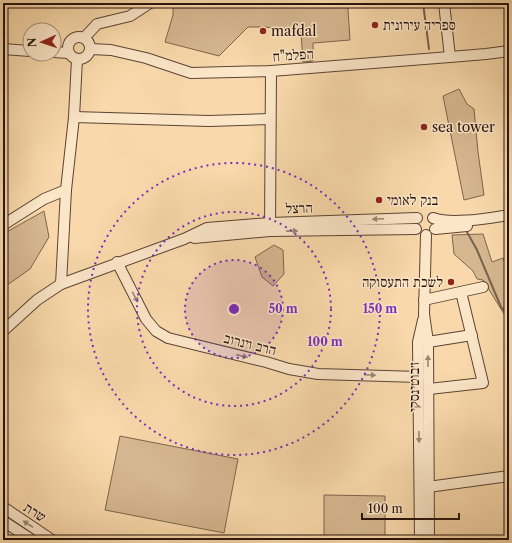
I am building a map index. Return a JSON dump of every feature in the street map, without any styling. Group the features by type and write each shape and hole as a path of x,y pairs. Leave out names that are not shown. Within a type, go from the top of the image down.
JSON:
{"street":[{"path":"84,38 97,24 130,16 150,3"},
{"path":"444,3 450,58"},
{"path":"62,53 68,53 77,59 81,59 88,56 91,49 89,42 84,38 79,37 72,40 68,46 68,53"},
{"path":"3,49 22,50"},
{"name":"הפלמ\"ח","path":"91,49 111,50 146,58 192,73 270,71 450,58 506,52"},
{"path":"61,284 66,190 74,118 77,59"},
{"path":"270,71 270,227"},
{"path":"74,118 209,121 270,119"},
{"path":"3,225 44,199 66,190"},
{"path":"433,218 436,223 435,229 430,234 426,235 419,233 416,229 415,223 417,218 425,214 433,218 446,221 509,215"},
{"name":"הרצל","path":"3,332 37,300 61,284 117,262 184,239 270,227 417,218"},
{"path":"435,229 509,222"},
{"name":"הרצל","path":"270,227 416,229"},
{"name":"ז׳בוטינסקי","path":"426,235 424,314 428,342 429,540"},
{"name":"הרב וינרוב","path":"117,262 146,318 156,331 168,338 289,369 318,374 419,377"},
{"name":"הרצל","path":"3,338 61,284"},
{"path":"424,300 483,287"},
{"path":"429,389 483,383 461,292"},
{"path":"420,540 418,342 424,314"},
{"path":"428,342 472,335"},
{"path":"428,487 509,476"},
{"name":"שרת","path":"3,507 52,540"},
{"name":"שרת","path":"3,521 32,540"}],"shaded area":[{"path":"173,3 352,3 348,9 350,40 313,43 313,61 303,62 301,32 298,33 266,27 248,27 219,56 165,42 173,15"},
{"path":"459,89 467,104 474,109 484,195 464,200 443,96"},
{"path":"44,211 49,237 30,269 3,288 3,234"},
{"path":"483,234 492,262 503,258 509,275 509,322 483,280 477,279 473,271 454,254 452,235"},
{"path":"274,245 283,250 284,274 273,286 262,277 255,257"},
{"path":"120,436 238,459 224,533 105,510"},
{"path":"324,495 385,496 385,540 324,540"}],"waterway":[{"path":"423,3 429,49"},
{"path":"467,232 477,250 501,307 509,316"}],"place":[{"name":"ספריה עירונית","path":"375,25"},
{"name":"mafdal","path":"263,31"},
{"name":"sea tower","path":"424,127"},
{"name":"בנק לאומי","path":"379,200"},
{"name":"לשכת התעסוקה","path":"451,282"}]}
